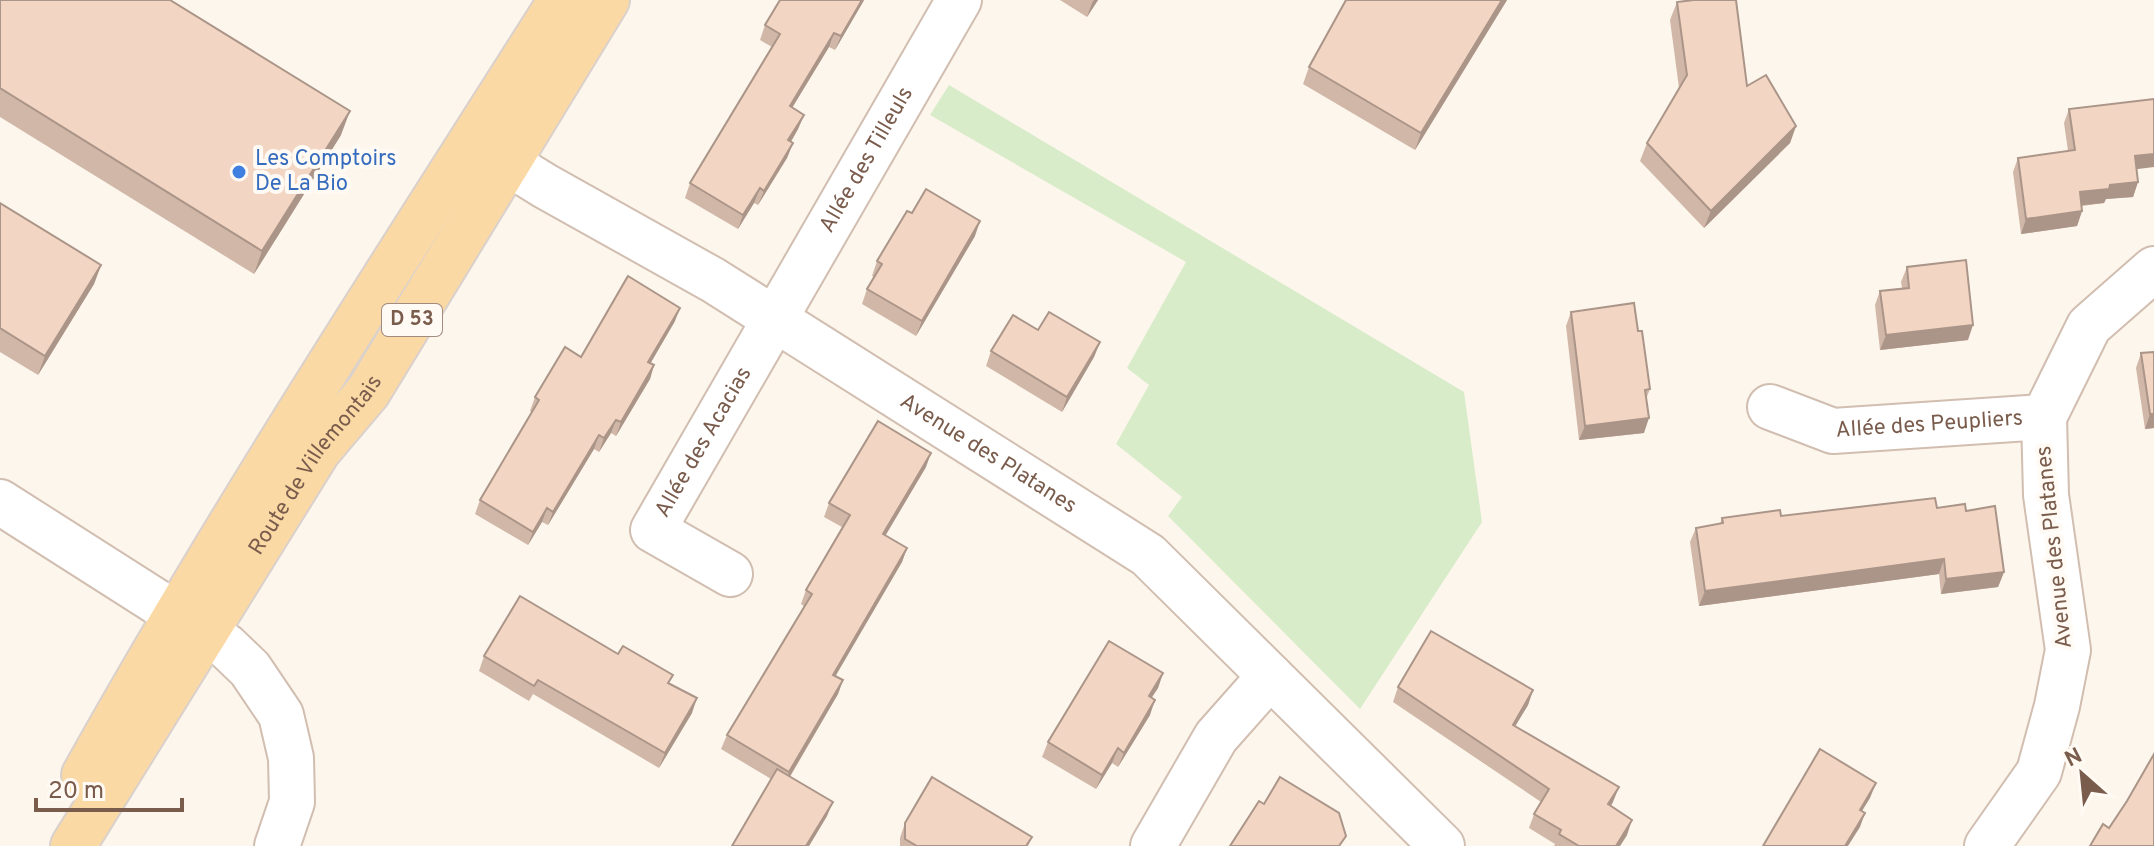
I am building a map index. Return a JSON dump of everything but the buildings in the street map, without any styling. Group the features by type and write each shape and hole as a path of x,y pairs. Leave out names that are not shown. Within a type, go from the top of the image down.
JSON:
{"main road":[{"name":"Route de Villemontais","path":"73,846 368,301 561,0"},
{"name":"Route de Villemontais","path":"45,846 192,623 318,451 368,392 607,0"}],"street":[{"name":"Allée des Tilleuls","path":"773,319 959,0"},
{"name":"Avenue des Platanes","path":"472,141 713,280 1148,555 1442,846"},
{"name":"Avenue des Platanes","path":"1987,846 2039,772 2068,650 2046,495 2044,417 2089,326 2154,269"},
{"name":"Allée des Acacias","path":"730,574 653,530 773,319"},
{"name":"Allée des Peupliers","path":"1770,407 1833,431 2044,417"},
{"path":"0,502 192,623 226,646 250,669 281,715 291,758 292,802 277,846"},
{"path":"1153,846 1216,737 1270,676"}],"green space":[{"path":"949,85 1464,392 1482,522 1360,709 1168,516 1182,497 1116,444 1149,385 1127,368 1186,262 930,115"}],"place":[{"name":"Les Comptoirs De La Bio","path":"239,172"}]}
